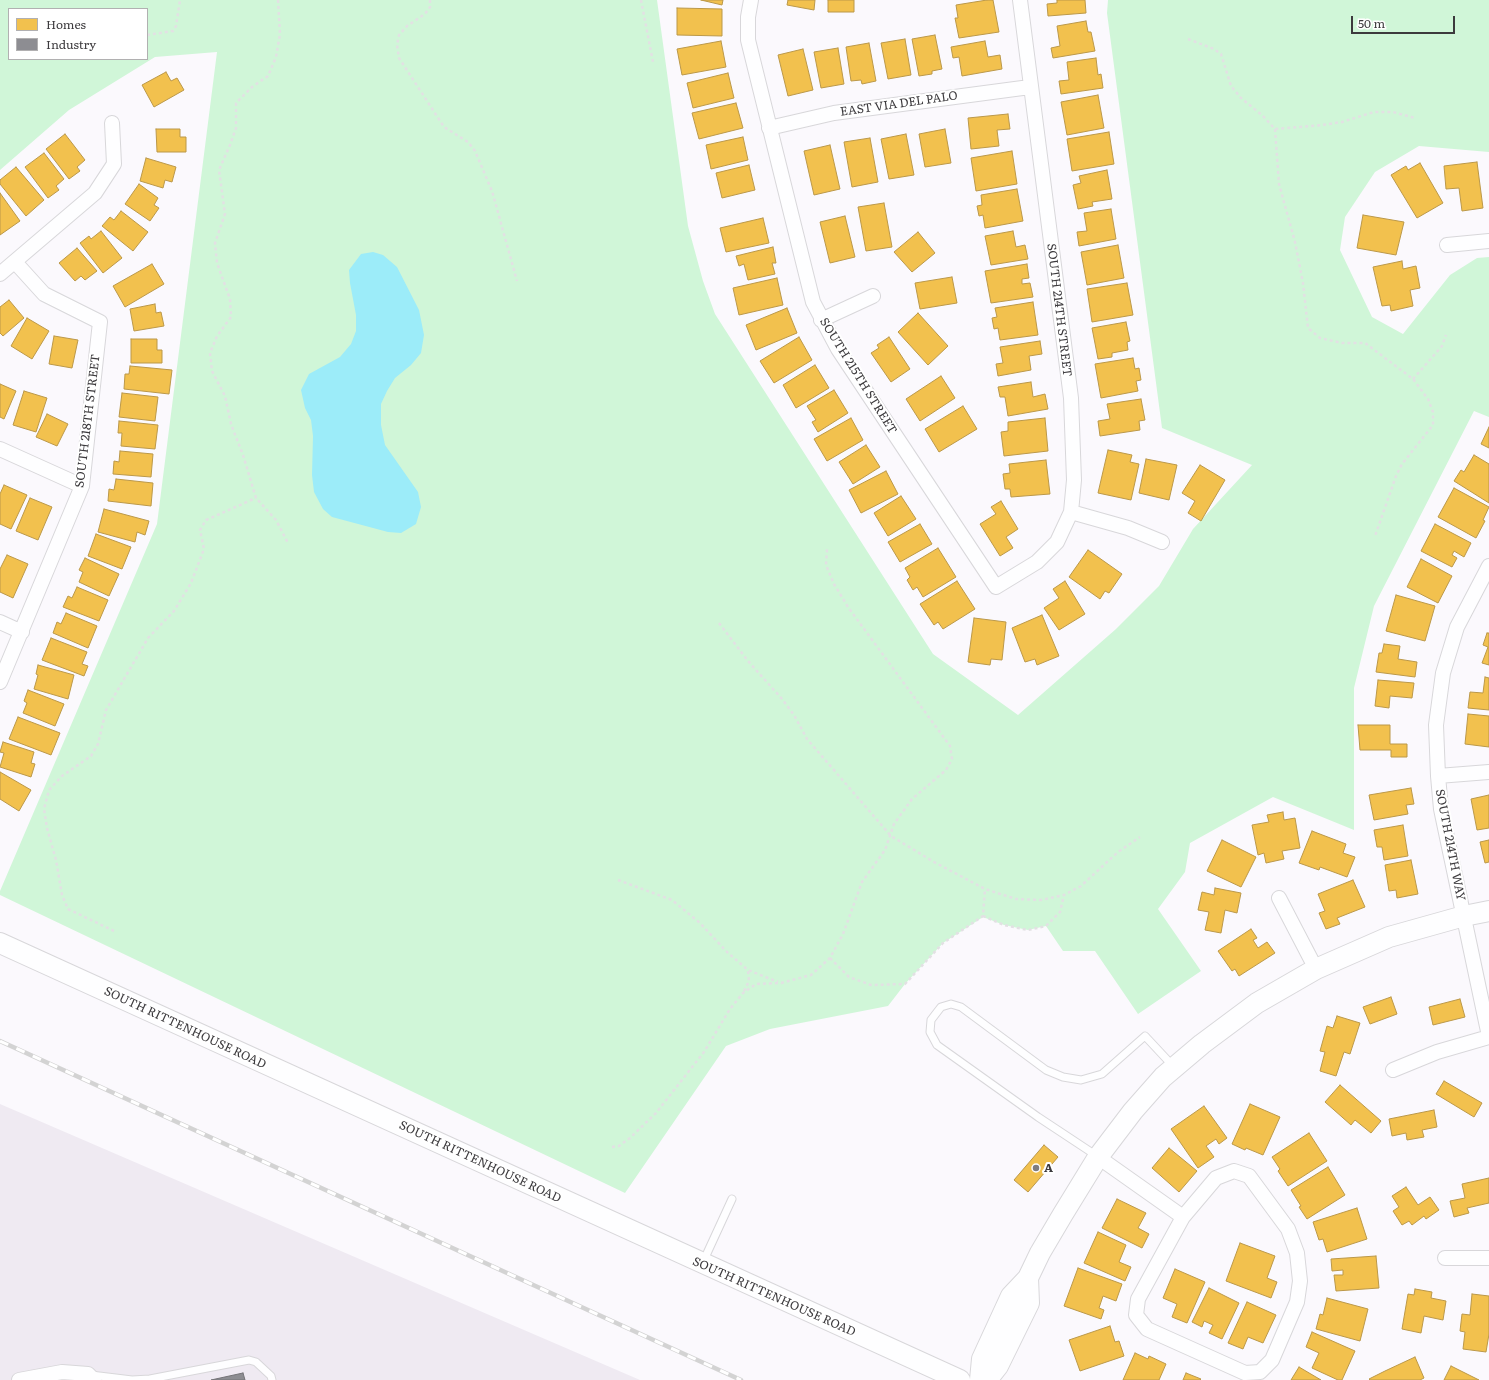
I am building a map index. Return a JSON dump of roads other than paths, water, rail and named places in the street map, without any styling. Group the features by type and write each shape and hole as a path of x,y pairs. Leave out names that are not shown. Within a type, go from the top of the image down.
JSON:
{"main road":[{"path":"980,1380 982,1359 1011,1296 1028,1278 1059,1220 1098,1157 1133,1111 1163,1077 1202,1044 1257,1003 1316,969 1389,937 1464,916 1489,911"},
{"name":"SOUTH RITTENHOUSE ROAD","path":"0,943 702,1264 960,1380"},
{"path":"987,1380 998,1366 1029,1303 1028,1278"}],"street":[{"name":"SOUTH 215TH STREET","path":"750,0 748,40 813,302 821,320 838,349 996,587"},
{"name":"SOUTH 214TH STREET","path":"996,587 1037,562 1057,542 1070,512 1074,480 1071,398 1020,0"},
{"name":"EAST VIA DEL PALO","path":"769,128 834,113 1030,87"},
{"path":"0,274 95,193 114,164 112,123"},
{"path":"1447,245 1489,241"},
{"name":"SOUTH 218TH STREET","path":"0,682 82,486 100,322 44,294 15,262"},
{"path":"821,320 873,296"},
{"path":"0,449 82,486"},
{"path":"1070,512 1128,528 1162,542"},
{"name":"SOUTH 214TH WAY","path":"1489,566 1457,627 1443,673 1436,725 1441,808 1489,1037"},
{"path":"0,622 22,632"},
{"path":"1438,776 1489,772"},
{"path":"1279,898 1316,969"},
{"path":"1393,1070 1437,1052 1489,1037"},
{"path":"1098,1157 1183,1217"},
{"path":"1234,1171 1249,1176 1288,1229 1297,1254 1300,1281 1297,1302 1272,1360 1260,1372 1245,1373 1147,1329 1136,1315 1138,1299 1183,1217 1216,1178 1234,1171"},
{"path":"1445,1258 1489,1258"},
{"path":"20,1380 63,1376 91,1377"}],"lane":[{"path":"1098,1157 1038,1118 937,1045 930,1032 931,1020 941,1007 950,1004 961,1007 1046,1070 1063,1077 1081,1080 1102,1074 1145,1036 1174,1068"},
{"path":"702,1264 732,1199"},
{"path":"91,1377 150,1380 249,1360 256,1362 271,1376 272,1380"}],"water":[{"path":"373,252 383,255 397,267 419,310 424,335 421,353 411,365 395,378 381,404 381,425 385,445 418,492 421,507 416,524 401,533 388,532 332,517 323,509 314,492 312,475 313,436 311,420 305,408 301,390 309,374 340,357 351,344 356,331 356,315 349,270 361,254"}],"railway":[{"path":"0,1041 741,1380"}],"place":[{"name":"A","path":"1036,1168"}]}
